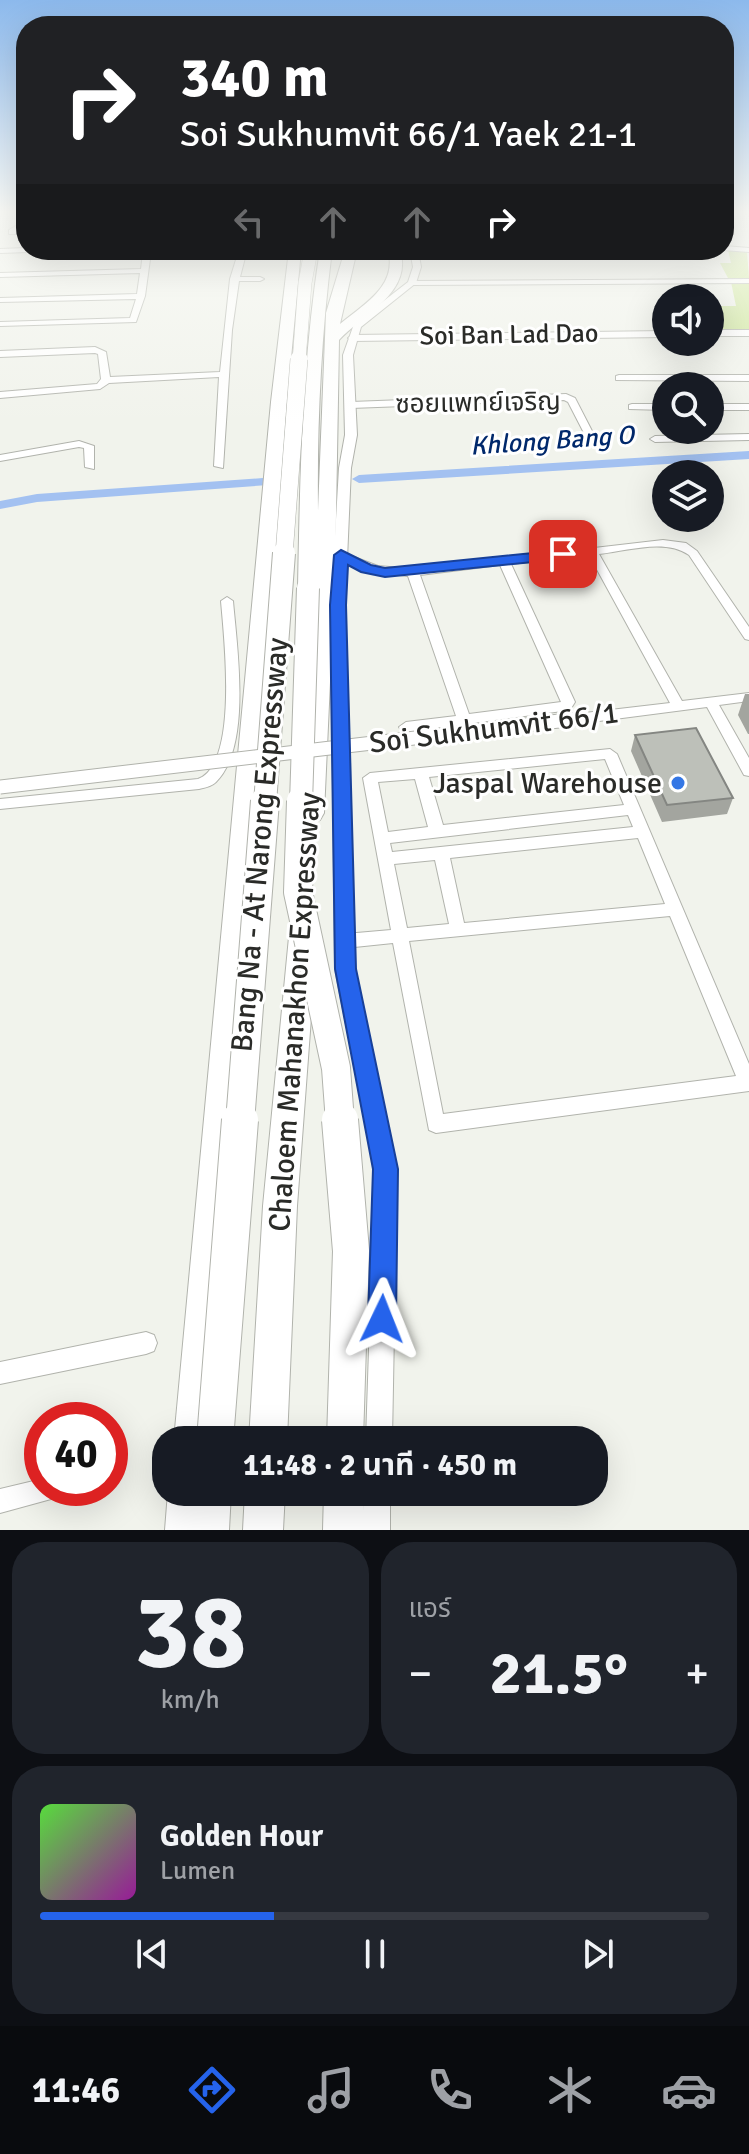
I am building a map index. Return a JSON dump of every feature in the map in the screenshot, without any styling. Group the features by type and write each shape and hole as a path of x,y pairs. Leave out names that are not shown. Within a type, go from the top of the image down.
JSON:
{"highway":[{"path":"281,281 288,317"},
{"name":"Chaloem Mahanakhon Expressway","path":"194,1426 292,281"},
{"name":"Bang Na - At Narong Expressway","path":"216,1426 305,281"},
{"name":"Bang Na - At Narong Expressway","path":"266,1426 270,1220 298,892 308,663 309,433 322,281"},
{"name":"Chaloem Mahanakhon Expressway","path":"267,1426 280,1206 306,901 342,339 333,313 342,281"},
{"path":"342,339 343,327 371,307 394,281"},
{"path":"298,892 336,1068 351,1251 345,1426"},
{"path":"185,1530 187,1506"},
{"path":"209,1530 210,1506"},
{"path":"262,1530 263,1506"},
{"path":"343,1530 344,1506"}],"street":[{"path":"0,324 131,321 135,319 142,281"},
{"path":"219,466 225,337 234,281"},
{"path":"379,1426 386,1169 345,969 338,605 351,405 348,355 342,339 412,283 682,281"},
{"path":"0,300 141,296"},
{"path":"724,333 749,333"},
{"name":"Soi Ban Lad Dao","path":"342,339 652,334"},
{"path":"0,354 95,350 102,352 106,380"},
{"path":"0,395 100,386 106,380 225,374"},
{"path":"619,378 749,378"},
{"name":"ซอยแพทย์เจริญ","path":"351,405 566,397 572,400 587,431"},
{"path":"632,407 652,407"},
{"path":"724,407 749,407"},
{"path":"724,438 749,437"},
{"path":"0,458 79,444 89,446 90,467"},
{"path":"341,555 366,569 413,572 663,543 682,545 693,553 749,636"},
{"path":"592,551 678,706"},
{"path":"406,727 556,710 565,707 568,702 504,561"},
{"path":"413,572 464,720"},
{"path":"0,804 199,784 210,780 226,752 233,698 227,601"},
{"name":"Soi Sukhumvit 66/1","path":"0,787 749,697"},
{"path":"711,702 749,771"},
{"path":"610,754 748,1083 436,1124 370,778 421,773 610,754"},
{"path":"421,773 437,832"},
{"path":"381,838 633,809"},
{"path":"385,859 643,832"},
{"path":"441,854 458,930"},
{"path":"345,941 675,909"},
{"path":"0,1373 146,1343"},
{"path":"0,1501 24,1495"},
{"path":"376,1530 377,1506"}],"green space":[{"path":"731,282 749,283 749,331 724,331 724,306 736,306"}],"building":[{"name":"Jaspal Warehouse","path":"696,728 733,798 667,805 635,735"}],"waterway":[{"name":"Khlong Bang O","path":"359,479 749,455"},
{"name":"Khlong Bang O","path":"0,505 37,498 263,482"}],"place":[{"name":"Jaspal Warehouse","path":"678,783"}],"route":[{"path":"382,1319 386,1169 345,969 338,605 341,555 366,569 413,572 563,554"}]}
